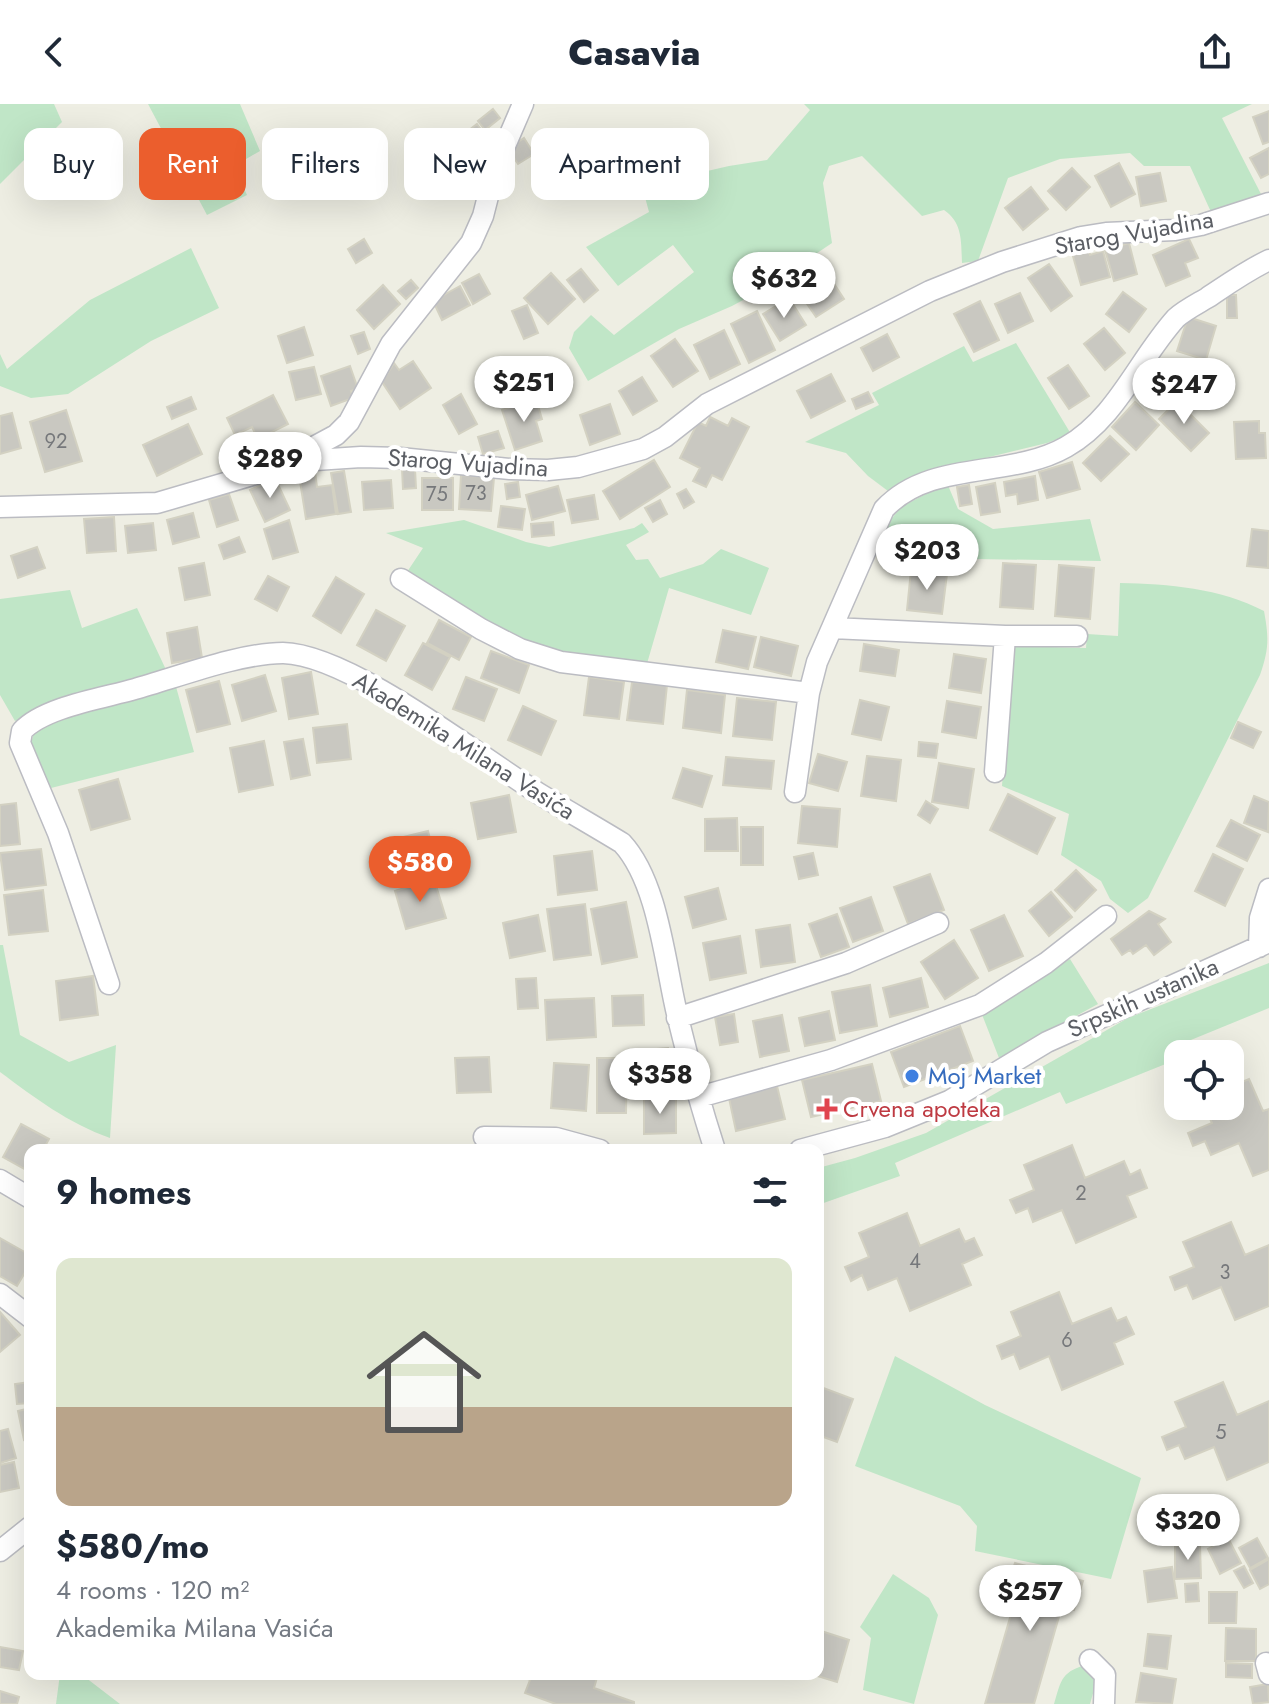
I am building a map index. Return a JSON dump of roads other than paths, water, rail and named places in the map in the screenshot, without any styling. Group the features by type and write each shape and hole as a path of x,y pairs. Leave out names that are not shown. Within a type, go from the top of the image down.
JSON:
{"street":[{"path":"300,461 310,449 336,435 349,422 391,344 471,243 483,216 495,169 523,104"},
{"name":"Starog Vujadina","path":"0,507 157,503 300,461 382,457 548,470 597,462 652,445 707,404 930,291 1002,262 1081,237 1175,230 1269,203"},
{"path":"795,792 809,693 817,662 884,509 895,497 931,481 1038,458 1081,438 1102,419 1176,319 1227,282 1269,260"},
{"path":"401,579 481,629 520,649 561,662 809,693"},
{"path":"832,628 1077,636"},
{"path":"995,772 1005,636"},
{"name":"Akademika Milana Vasića","path":"109,984 58,833 20,743 22,731 63,709 235,661 282,653 321,661 379,689 539,794 622,843 639,865 650,897 677,1018 713,1144"},
{"path":"1264,944 1260,918 1269,889"},
{"path":"699,1097 831,1060 980,1005 1046,963 1106,916"},
{"path":"677,1018 846,963 938,923"},
{"name":"Srpskih ustanika","path":"822,1144 885,1127 949,1101 1047,1042 1264,944"},
{"path":"484,1137 556,1138 578,1144"},
{"path":"0,1180 24,1194"},
{"path":"0,1294 24,1312"},
{"path":"0,1551 24,1532"},
{"path":"1090,1660 1105,1675 1104,1704"}],"place":[{"name":"Moj Market","path":"912,1076"},
{"name":"Crvena apoteka","path":"827,1109"}]}
